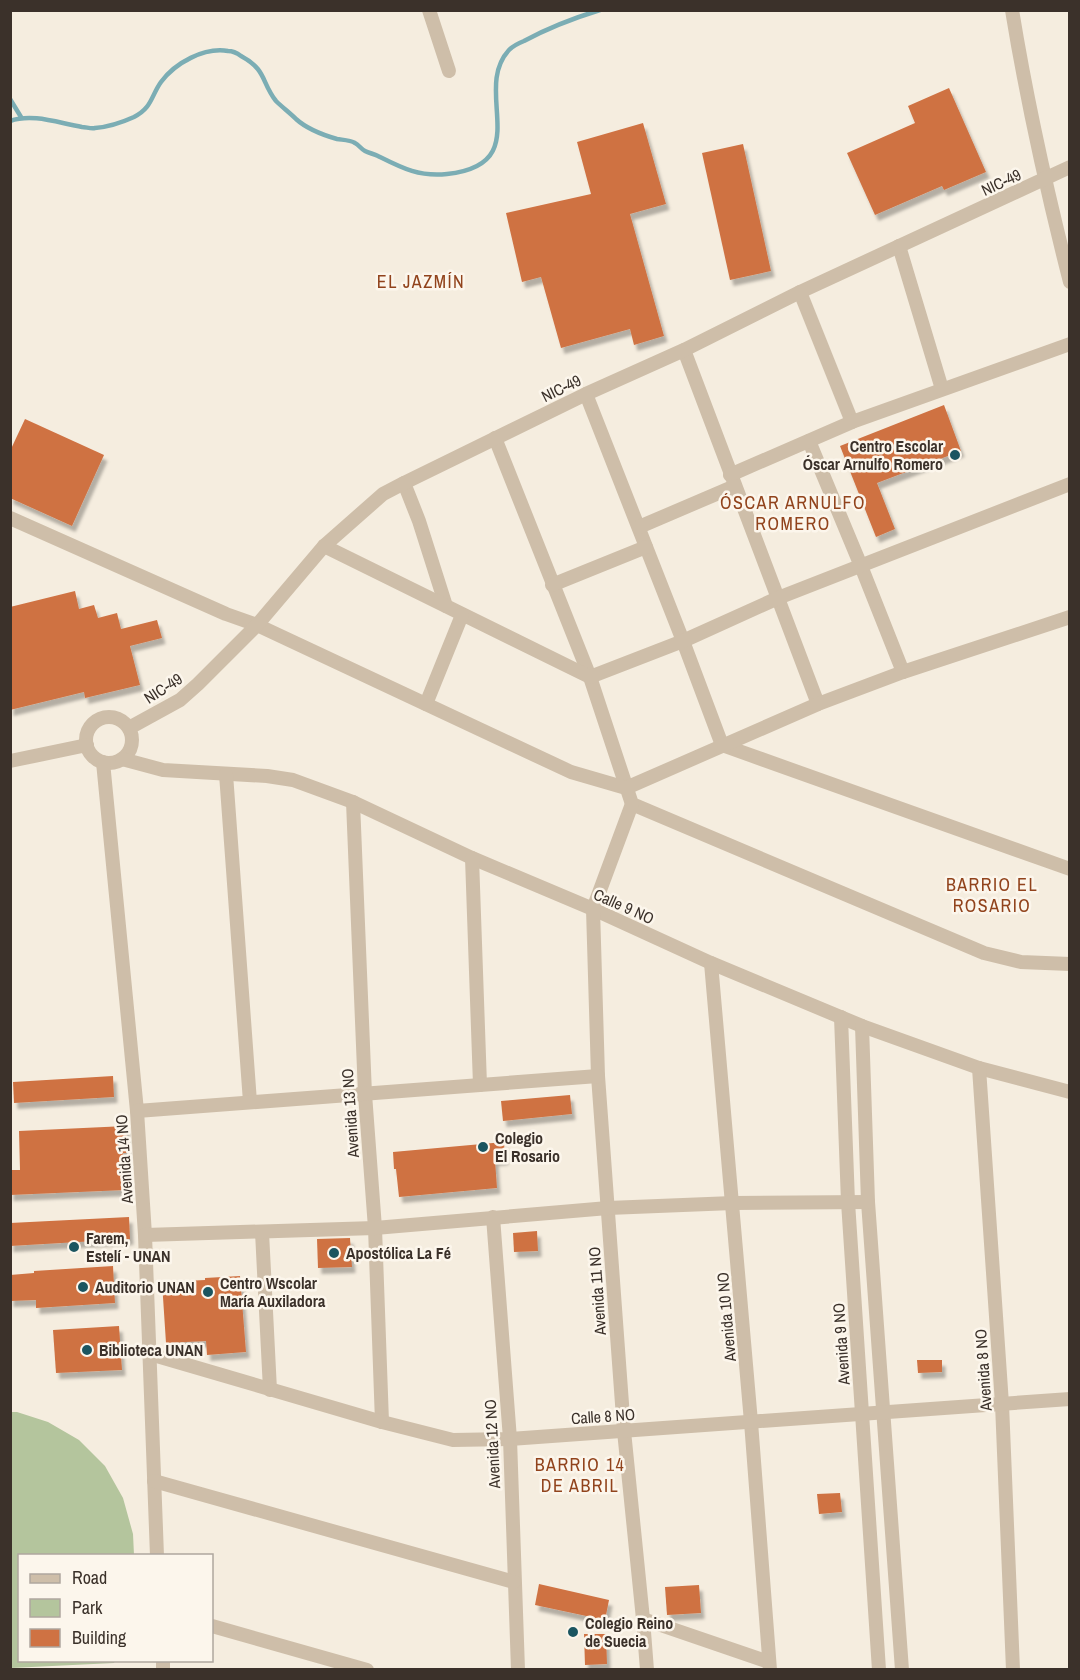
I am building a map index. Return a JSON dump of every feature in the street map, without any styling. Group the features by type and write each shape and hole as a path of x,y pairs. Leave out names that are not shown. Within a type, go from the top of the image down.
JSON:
{"street":[{"path":"429,10 449,71"},
{"path":"1012,10 1044,180 1070,282"},
{"name":"NIC-49","path":"129,728 180,700 198,684 257,625 324,546 383,494 800,292 1070,167"},
{"path":"899,246 942,389"},
{"path":"800,292 852,422"},
{"path":"639,527 809,441 852,422 1070,344"},
{"path":"684,350 818,705"},
{"path":"586,394 722,745 1070,869"},
{"path":"495,438 590,678 632,804 592,909"},
{"path":"809,441 903,672"},
{"path":"404,483 419,521 446,606"},
{"path":"324,546 590,678 683,641 778,598 1070,484"},
{"path":"10,518 226,614 257,625 571,772 626,788 722,745 903,672 1070,617"},
{"path":"552,585 646,547"},
{"path":"426,704 462,615"},
{"path":"104,718 118,719 129,728 132,745 122,759 103,762 93,756 87,746 86,738 92,725 104,718"},
{"path":"10,761 87,746"},
{"name":"Calle 9 NO","path":"122,759 163,770 267,776 293,780 353,802 472,858 711,963 862,1026 979,1068 1070,1092"},
{"name":"Avenida 14 NO","path":"103,762 137,1111 145,1234 157,1554"},
{"path":"226,774 250,1102"},
{"name":"Avenida 13 NO","path":"353,802 365,1094 375,1228 382,1422"},
{"path":"632,804 984,953 1021,962 1070,964"},
{"path":"472,858 480,1085"},
{"name":"Avenida 11 NO","path":"592,909 598,1076 624,1431 647,1670"},
{"name":"Avenida 10 NO","path":"711,963 733,1203 770,1666"},
{"name":"Avenida 9 NO","path":"841,1017 848,1202 879,1670"},
{"path":"862,1026 868,1202 902,1670"},
{"name":"Avenida 8 NO","path":"979,1068 1002,1404 1013,1670"},
{"path":"137,1111 598,1076"},
{"path":"145,1234 375,1228 608,1208 733,1203 868,1202"},
{"name":"Avenida 12 NO","path":"492,1217 510,1439 518,1670"},
{"path":"262,1232 270,1390"},
{"name":"Calle 8 NO","path":"150,1354 382,1422 453,1440 510,1439 1070,1399"},
{"path":"153,1481 514,1582"},
{"path":"643,1619 770,1666"},
{"path":"213,1626 367,1670"}],"green space":[{"path":"11,1412 17,1412 48,1422 79,1440 105,1466 123,1498 133,1534 134,1554 18,1554 18,1662 114,1662 11,1668"}],"building":[{"path":"949,88 986,172 944,190 942,186 875,215 847,153 915,123 908,106"},
{"path":"643,123 666,204 630,214 664,336 634,345 630,329 561,348 541,277 522,282 506,213 591,194 577,142"},
{"path":"743,144 771,271 730,280 702,153"},
{"path":"944,405 961,451 877,483 895,529 876,537 840,446"},
{"path":"25,419 104,455 72,526 10,498 10,451"},
{"path":"75,591 79,609 94,605 98,618 117,613 121,629 157,620 162,638 130,646 140,685 85,698 84,692 10,710 10,607"},
{"path":"113,1076 114,1097 14,1103 13,1082"},
{"path":"570,1095 572,1114 503,1121 501,1101"},
{"path":"126,1126 127,1153 123,1153 125,1190 10,1195 10,1170 20,1170 19,1131"},
{"path":"504,1142 505,1159 495,1160 497,1188 399,1197 393,1152"},
{"path":"129,1217 130,1239 10,1246 10,1223"},
{"path":"537,1231 538,1251 514,1252 513,1233"},
{"name":"Apostólica La Fé","path":"350,1238 352,1267 318,1268 317,1239"},
{"name":"Auditorio UNAN","path":"113,1266 115,1303 36,1308 36,1300 10,1301 10,1275 34,1273 34,1271"},
{"path":"240,1276 246,1352 207,1355 206,1341 166,1343 162,1282"},
{"name":"Biblioteca UNAN","path":"119,1326 122,1370 56,1373 53,1330"},
{"path":"917,1360 942,1360 942,1372 918,1373"},
{"path":"840,1493 842,1512 819,1514 817,1494"},
{"path":"539,1584 609,1600 605,1620 535,1605"},
{"path":"699,1585 701,1613 667,1615 665,1587"},
{"path":"584,1634 606,1634 607,1664 585,1665"}],"waterway":[{"path":"10,121 37,118 82,127 105,127 134,117 144,110 161,82 182,63 209,51 230,51 255,66 276,101 310,129 353,142 365,151 411,171 437,175 447,174 474,167 489,156 496,141 498,124 496,85 499,67 509,50 552,28 600,10"},
{"path":"10,99 21,117"}],"place":[{"name":"Centro Escolar Óscar Arnulfo Romero","path":"955,455"},
{"name":"Colegio El Rosario","path":"483,1147"},
{"name":"Farem, Estelí - UNAN","path":"74,1247"},
{"name":"Apostólica La Fé","path":"334,1253"},
{"name":"Auditorio UNAN","path":"83,1287"},
{"name":"Centro Wscolar María Auxiladora","path":"208,1292"},
{"name":"Biblioteca UNAN","path":"87,1350"},
{"name":"Colegio Reino de Suecia","path":"573,1632"}],"district":[{"name":"EL JAZMÍN","path":"421,281"},
{"name":"ÓSCAR ARNULFO ROMERO","path":"793,512"},
{"name":"BARRIO EL ROSARIO","path":"992,894"},
{"name":"BARRIO 14 DE ABRIL","path":"580,1474"}]}
